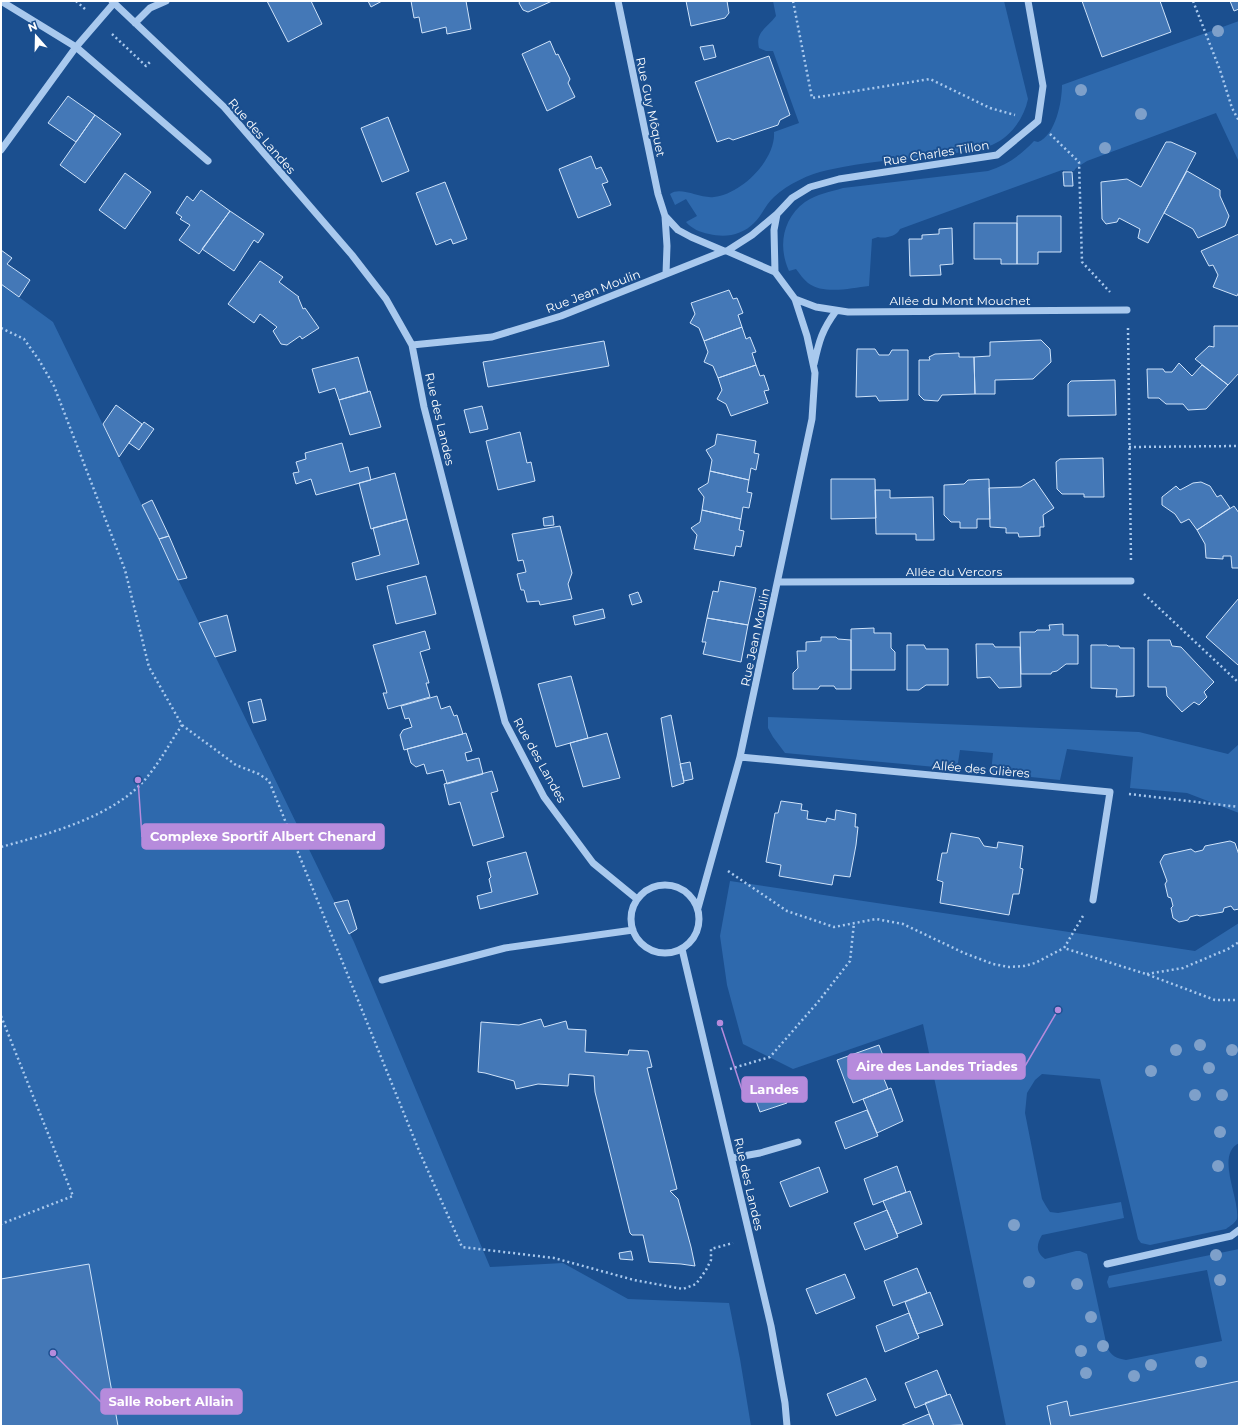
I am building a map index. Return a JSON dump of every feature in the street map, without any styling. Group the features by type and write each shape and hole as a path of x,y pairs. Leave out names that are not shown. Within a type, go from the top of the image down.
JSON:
{"street":[{"path":"1,1 76,47 208,161"},
{"path":"135,24 150,8 166,1"},
{"name":"Rue Guy Môquet","path":"618,1 658,194 665,216 667,246 666,274"},
{"path":"1028,1 1043,86 1038,121"},
{"name":"Rue des Landes","path":"1,150 76,47 113,2 224,107 352,255 386,299 412,345 424,407 505,722 544,797 593,863 637,899"},
{"name":"Rue Charles Tillon","path":"725,251 752,235 777,214 792,198 810,187 839,179 997,155 1038,121"},
{"path":"775,272 774,230 777,214"},
{"name":"Rue Guy Môquet","path":"665,216 678,230 725,251"},
{"name":"Rue Jean Moulin","path":"412,345 492,337 561,316 725,251 775,272 795,299 807,336 814,367 815,392 812,419 740,757 698,908"},
{"name":"Allée du Mont Mouchet","path":"795,299 816,307 848,312 1127,310"},
{"name":"Rue Jean Moulin","path":"814,367 819,340 826,325 836,310"},
{"name":"Allée du Vercors","path":"778,582 1131,581"},
{"name":"Allée des Glières","path":"740,757 1110,792"},
{"path":"1093,900 1110,792"},
{"path":"663,885 675,886 686,892 695,901 698,908 699,925 691,942 682,949 671,953 653,951 643,946 638,941 633,930 631,919 632,911 637,899 653,887 663,885"},
{"path":"382,980 505,948 633,930"},
{"name":"Rue des Landes","path":"682,949 771,1326 785,1403 787,1426"},
{"path":"732,1158 760,1153 798,1142"},
{"path":"1107,1264 1231,1236 1239,1230"}],"path":[{"path":"793,1 812,98 930,79 990,108 1038,121 1079,162 1082,262 1127,310 1131,581 1239,683"},
{"path":"1193,1 1220,70 1232,108 1239,121"},
{"path":"1,328 24,339 40,360 54,386 125,570 149,667 182,724 236,765 259,774 270,781 420,1153 462,1246 554,1258 634,1280 683,1289 696,1284 706,1270 711,1260 711,1249 750,1238"},
{"path":"1129,447 1239,446"},
{"path":"1,847 87,820 131,794 148,776 182,724"},
{"path":"1110,792 1239,807"},
{"path":"712,860 787,911 834,927 876,919 903,924 993,964 1009,967 1024,966 1035,963 1064,948 1093,900"},
{"path":"711,1074 770,1057 818,1002 850,961 854,923"},
{"path":"1146,974 1183,968 1228,949 1239,942"},
{"path":"1064,948 1146,974 1215,1000 1239,1000"},
{"path":"1,1016 73,1196 1,1224"}],"shaded area":[{"path":"773,1 1004,1 1028,99 1020,120 1011,132 999,142 979,149 966,152 842,167 806,177 780,192 771,200 754,223 739,233 722,236 696,230 686,222 697,216 686,199 675,205 670,194 680,191 714,197 735,190 755,174 763,164 773,143 774,132 799,123 773,51 766,51 759,48 758,43 760,34 776,16"},
{"path":"1239,21 1239,162 1216,113 1087,161 1074,171 1062,170 900,229 890,236 872,239 869,286 838,290 822,289 814,287 808,283 796,269 789,271 784,252 784,234 791,217 797,209 810,199 843,188 995,169 1013,159 1034,141 1038,142 1044,138 1049,132 1057,117 1061,100 1062,85"},
{"path":"1,284 53,322 354,942 490,1267 563,1263 628,1299 729,1303 751,1426 1,1426"},
{"path":"768,717 1139,732 1228,754 1239,744 1239,813 1187,793 1130,788 1133,757 1067,749 1060,780 991,773 993,753 960,750 957,769 785,753 768,728"},
{"path":"730,881 1195,951 1239,923 1239,1143 1232,1149 1229,1157 1230,1178 1237,1210 1237,1219 1234,1223 1226,1229 1150,1245 1141,1243 1138,1239 1100,1079 1042,1074 1035,1080 1027,1093 1025,1113 1042,1199 1050,1212 1058,1213 1121,1202 1124,1218 1042,1235 1038,1245 1040,1254 1045,1259 1076,1251 1087,1254 1107,1347 1110,1353 1126,1360 1222,1341 1207,1270 1109,1288 1107,1282 1109,1276 1239,1249 1239,1381 1070,1416 1066,1402 1047,1406 1051,1426 1006,1426 923,1024 793,1069 743,1044 727,985 720,936"}],"building":[{"path":"267,1 311,1 322,24 288,42"},
{"path":"368,1 382,1 371,7"},
{"path":"411,1 466,1 471,29 447,34 446,27 422,33 419,17 414,18"},
{"path":"520,1 552,1 528,12 523,10 519,3"},
{"path":"686,1 727,1 729,13 725,18 691,26"},
{"path":"1082,1 1160,1 1171,32 1102,57"},
{"path":"1230,1 1239,1 1239,9 1234,11"},
{"path":"550,41 556,55 558,54 570,79 568,83 575,97 547,111 522,54"},
{"path":"713,45 716,57 704,60 700,47"},
{"path":"769,56 790,115 780,120 778,125 733,140 729,138 717,142 695,82"},
{"path":"68,96 95,115 76,142 48,123"},
{"path":"95,115 121,134 85,183 60,165"},
{"path":"388,117 409,171 382,182 361,128"},
{"path":"1166,142 1171,142 1196,153 1148,243 1138,238 1140,229 1119,218 1117,222 1106,224 1102,219 1101,182 1127,179 1141,187"},
{"path":"591,156 596,169 601,167 608,182 602,184 611,205 578,218 559,169"},
{"path":"1187,171 1220,190 1220,196 1229,216 1225,226 1198,238 1193,229 1164,213"},
{"path":"1063,172 1072,172 1073,186 1064,186"},
{"path":"125,173 151,192 125,229 99,210"},
{"path":"445,182 467,239 453,244 451,239 436,245 416,193"},
{"path":"201,190 230,211 199,254 179,240 190,225 180,219 182,217 176,213 187,196 193,201"},
{"path":"230,211 264,234 258,243 254,240 234,271 202,249"},
{"path":"1017,216 1061,216 1061,252 1038,252 1038,264 1017,264"},
{"path":"974,223 1017,223 1017,264 1001,264 1001,259 974,259"},
{"path":"952,228 953,264 940,265 941,275 910,276 909,239 922,239 922,235 939,234 939,229"},
{"path":"1239,234 1239,292 1237,296 1213,287 1218,275 1213,265 1209,266 1201,251"},
{"path":"1,250 12,258 7,264 30,280 19,297 1,284"},
{"path":"260,261 283,277 279,282 299,297 303,309 305,308 319,328 302,339 300,336 287,345 281,344 273,331 277,327 260,314 254,323 228,304"},
{"path":"729,290 733,299 737,298 743,313 738,315 742,327 704,341 699,328 690,323 695,314 691,303"},
{"path":"1214,326 1239,326 1239,373 1228,385 1195,359 1209,346 1214,347"},
{"path":"742,327 746,339 750,337 756,352 752,353 756,365 718,378 713,366 704,362 708,352 704,341"},
{"path":"1041,340 1050,349 1051,362 1033,379 995,380 995,394 975,394 974,357 990,356 990,342"},
{"path":"604,341 609,366 488,387 483,362"},
{"path":"857,349 875,349 879,355 889,355 892,350 908,350 908,400 879,401 876,396 856,397"},
{"path":"959,353 959,357 974,357 975,394 942,395 938,401 924,400 919,395 919,360 930,360 929,357 935,354"},
{"path":"358,357 368,392 339,400 335,388 319,393 312,369"},
{"path":"1179,363 1192,376 1202,365 1228,385 1206,409 1188,410 1183,404 1166,404 1159,398 1148,398 1147,369 1163,369 1165,372 1172,372"},
{"path":"756,365 760,376 764,375 769,390 764,391 768,403 731,416 726,404 717,399 722,390 718,378"},
{"path":"1115,380 1116,415 1068,416 1068,384 1071,381"},
{"path":"370,391 381,427 350,435 339,400"},
{"path":"116,405 142,424 119,457 103,424"},
{"path":"482,406 488,429 470,433 464,410"},
{"path":"144,422 154,429 139,450 129,443"},
{"path":"520,432 527,463 531,462 535,481 498,490 486,441"},
{"path":"717,434 756,441 754,453 759,454 756,470 751,468 749,480 710,471 712,460 706,450 715,445"},
{"path":"342,443 350,472 368,467 371,480 316,495 311,479 296,484 293,473 299,472 296,462 306,459 305,453"},
{"path":"1103,458 1104,497 1084,497 1084,494 1062,494 1057,489 1056,462 1060,459"},
{"path":"710,471 749,480 747,492 752,493 749,508 743,507 741,519 702,510 704,497 698,489 708,483"},
{"path":"395,473 407,519 371,529 359,483"},
{"path":"831,479 875,479 876,518 831,519"},
{"path":"989,479 990,519 977,519 977,528 960,528 960,522 951,522 944,515 944,485 964,484 968,480"},
{"path":"1034,479 1054,508 1043,515 1044,527 1040,527 1040,536 1019,537 1018,533 1006,533 1006,528 990,527 989,488 1021,487"},
{"path":"1201,482 1210,486 1217,497 1221,495 1230,508 1197,530 1189,519 1181,523 1175,514 1162,505 1162,497 1176,486 1180,490 1193,483"},
{"path":"875,490 890,490 890,498 933,497 934,540 916,540 916,534 876,534"},
{"path":"152,500 169,536 159,539 142,505"},
{"path":"1234,506 1239,513 1239,568 1232,568 1231,556 1223,556 1223,559 1206,558 1205,544 1197,530"},
{"path":"702,510 741,519 739,530 744,531 741,547 736,546 734,556 694,549 697,535 691,528 700,522"},
{"path":"553,516 554,525 544,526 543,518"},
{"path":"407,519 419,564 356,580 352,563 380,555 373,528"},
{"path":"560,526 572,573 568,584 572,599 540,605 539,601 527,602 524,590 521,590 517,574 526,572 523,560 518,561 512,534"},
{"path":"169,536 187,578 178,580 159,539"},
{"path":"426,576 436,614 396,624 387,586"},
{"path":"720,581 756,588 748,625 707,618 713,591 718,592"},
{"path":"638,592 642,602 632,605 629,595"},
{"path":"1239,598 1239,664 1238,665 1206,637"},
{"path":"603,609 605,618 575,625 573,616"},
{"path":"227,615 236,651 215,657 199,623"},
{"path":"707,618 748,625 741,662 703,654 706,642 702,642"},
{"path":"1063,624 1063,635 1078,635 1078,664 1066,664 1051,674 1021,674 1020,632 1050,630 1049,625"},
{"path":"874,628 874,633 891,633 891,648 895,652 895,670 851,670 851,629"},
{"path":"425,631 430,649 420,652 429,683 426,683 430,697 388,709 383,693 387,693 373,645"},
{"path":"821,637 836,637 838,639 851,640 851,689 836,689 834,686 820,686 818,689 793,689 793,673 798,668 797,651 806,651 806,642 821,641"},
{"path":"1148,640 1170,640 1172,646 1181,647 1214,682 1204,692 1207,697 1199,705 1194,702 1182,712 1167,696 1166,687 1148,687"},
{"path":"976,644 993,644 995,647 1020,647 1021,687 999,688 990,677 977,678"},
{"path":"907,645 924,645 926,649 948,649 948,685 926,685 919,690 907,690"},
{"path":"1091,645 1134,648 1134,696 1116,697 1117,689 1091,688"},
{"path":"571,676 588,738 556,747 538,684"},
{"path":"437,696 441,709 450,706 454,716 457,715 463,734 404,750 400,735 403,730 412,727 409,718 405,719 401,706"},
{"path":"261,699 266,720 253,723 248,702"},
{"path":"671,715 684,783 672,787 661,718"},
{"path":"466,733 472,751 465,753 467,761 479,758 483,774 447,784 443,770 427,774 424,764 416,767 411,763 407,749"},
{"path":"607,733 620,778 583,787 570,743"},
{"path":"690,762 693,779 684,781 680,764"},
{"path":"492,771 498,791 491,793 504,837 473,846 460,802 449,805 444,784"},
{"path":"781,801 802,804 801,810 808,811 807,819 826,822 827,818 835,820 836,810 856,814 855,827 858,827 850,877 834,875 832,885 779,876 781,865 766,862 775,813 778,813"},
{"path":"951,833 979,838 984,846 997,848 998,842 1023,846 1020,868 1023,869 1019,894 1013,894 1009,915 940,903 943,882 937,880 942,853 947,853"},
{"path":"1230,841 1235,843 1239,855 1239,909 1234,910 1231,906 1224,908 1223,912 1200,916 1197,915 1190,917 1188,920 1179,922 1173,918 1171,908 1173,906 1171,898 1168,897 1165,884 1167,881 1160,862 1164,855 1191,849 1195,852 1203,850 1205,846"},
{"path":"526,852 538,894 480,909 477,896 492,892 489,879 491,877 487,862"},
{"path":"348,900 357,929 349,934 334,903"},
{"path":"541,1019 544,1027 566,1021 568,1029 586,1030 585,1052 628,1055 629,1050 648,1051 652,1067 647,1068 677,1189 670,1191 678,1199 695,1266 649,1262 643,1235 632,1235 630,1233 595,1092 594,1076 569,1074 568,1086 538,1084 516,1089 514,1081 478,1072 481,1022 519,1025"},
{"path":"879,1045 885,1061 878,1064 888,1089 853,1103 837,1060"},
{"path":"779,1081 787,1103 760,1112 752,1090"},
{"path":"891,1088 903,1121 877,1133 863,1099"},
{"path":"867,1110 878,1136 845,1149 835,1122"},
{"path":"897,1166 906,1192 873,1205 864,1179"},
{"path":"819,1167 828,1192 790,1207 780,1182"},
{"path":"910,1191 922,1224 897,1234 883,1201"},
{"path":"887,1210 898,1237 865,1250 854,1223"},
{"path":"631,1251 633,1260 620,1259 619,1253"},
{"path":"89,1264 118,1426 1,1426 1,1279"},
{"path":"917,1268 927,1293 893,1306 884,1281"},
{"path":"845,1274 855,1298 816,1314 806,1289"},
{"path":"930,1292 943,1325 917,1334 905,1302"},
{"path":"909,1313 919,1338 885,1352 876,1326"},
{"path":"937,1370 947,1395 915,1408 905,1383"},
{"path":"866,1378 876,1400 836,1416 827,1394"},
{"path":"1239,1381 1239,1425 1234,1426 1051,1426 1047,1406 1067,1401 1070,1416"},
{"path":"950,1394 963,1425 934,1426 925,1403"},
{"path":"929,1414 934,1426 900,1426"}],"place":[{"name":"Complexe Sportif Albert Chenard","path":"138,780"},
{"name":"Aire des Landes Triades","path":"1058,1010"},
{"name":"Landes","path":"720,1023"},
{"name":"Salle Robert Allain","path":"53,1353"}]}
